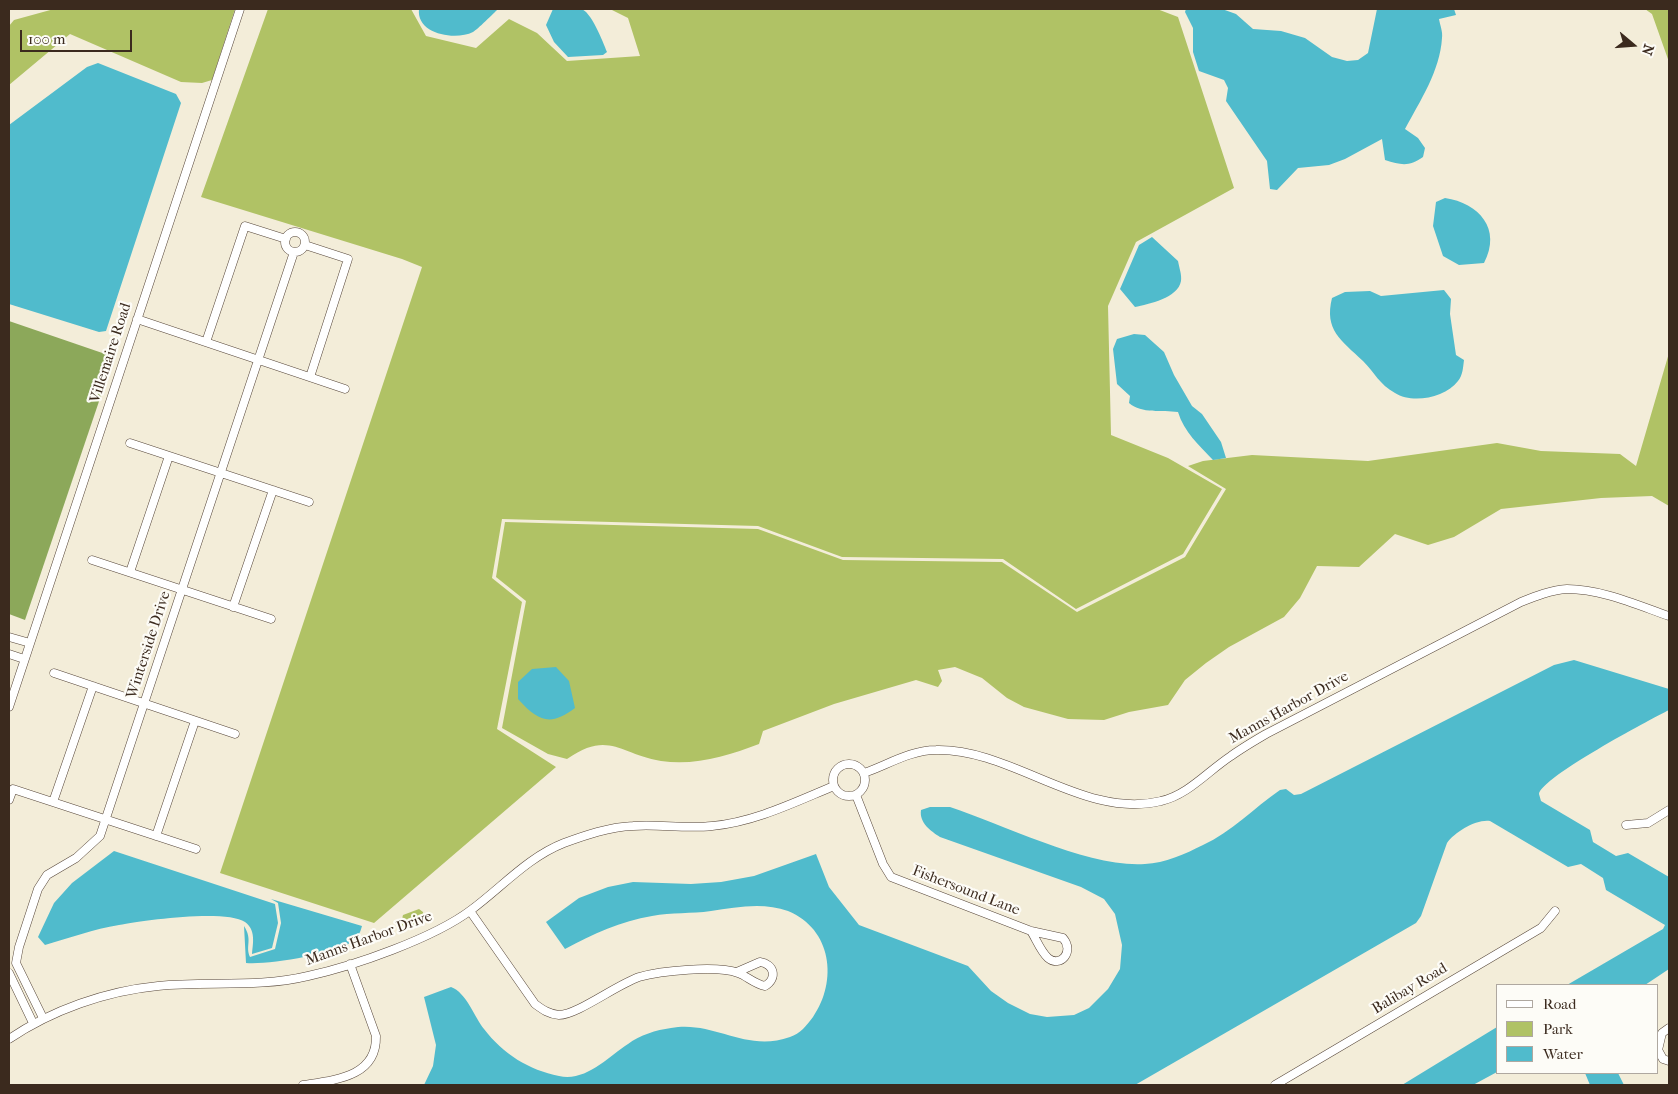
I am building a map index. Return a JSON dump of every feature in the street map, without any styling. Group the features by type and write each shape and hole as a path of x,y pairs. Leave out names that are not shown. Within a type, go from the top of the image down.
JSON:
{"street":[{"name":"Villemaire Road","path":"9,707 240,9"},
{"path":"206,342 245,226 286,239"},
{"path":"286,239 293,232 299,233 304,237 305,245"},
{"path":"286,239 288,248 294,252 299,251 305,245"},
{"path":"305,245 348,259 310,377"},
{"name":"Winterside Drive","path":"43,1018 12,965 38,889 47,875 86,850 100,836 294,252"},
{"path":"137,319 345,389"},
{"path":"130,443 310,502"},
{"path":"130,572 169,456"},
{"path":"233,607 273,490"},
{"path":"92,560 271,619"},
{"name":"Manns Harbor Drive","path":"864,773 910,755 934,750 954,750 980,756 1107,802 1138,805 1163,801 1183,791 1230,756 1266,734 1521,602 1543,594 1566,590 1602,594 1669,616"},
{"path":"9,637 30,643"},
{"path":"9,654 24,660"},
{"path":"54,674 235,734"},
{"path":"53,802 93,686"},
{"path":"156,836 196,721"},
{"path":"846,764 856,765 864,773 863,788 856,795 845,796 834,786 836,770 846,764"},
{"name":"Manns Harbor Drive","path":"9,1039 43,1018 92,1000 134,990 165,986 269,983 308,976 350,964 425,936 470,911 532,860 562,844 599,831 632,826 714,826 753,818 834,786"},
{"path":"9,800 13,789 196,849"},
{"name":"Fishersound Lane","path":"856,795 883,864 891,877 1031,932 1063,938 1068,948 1068,954 1062,959 1054,961 1048,958 1031,932"},
{"path":"1626,825 1648,823 1669,810"},
{"path":"470,911 535,1004 546,1012 560,1015 574,1012 618,985 640,977 692,969 737,972"},
{"name":"Balibay Road","path":"1275,1085 1541,928 1555,911"},
{"path":"303,1085 360,1071 371,1062 376,1046 376,1036 350,964"},
{"path":"9,974 33,1023"},
{"path":"1669,1028 1662,1033 1658,1050 1663,1059 1669,1061"}],"green space":[{"path":"54,9 235,9 212,80 202,83 181,82 70,34 9,85 9,26 14,20"},
{"path":"268,9 411,9 426,36 476,48 509,19 537,33 567,61 640,56 628,18 610,9 1157,9 1178,17 1234,188 1136,242 1108,306 1111,435 1168,458 1222,489 1183,554 1076,609 1003,559 842,557 758,526 502,519 492,578 522,602 497,729 556,767 374,923 220,873 422,267 402,259 201,197"},
{"path":"1645,9 1669,9 1669,62 1652,14"},
{"path":"9,321 114,357 25,620 9,614"},
{"path":"1669,353 1669,506 1652,496 1601,498 1501,509 1454,537 1428,545 1395,534 1359,567 1317,566 1300,598 1284,617 1229,647 1206,663 1185,680 1168,705 1129,712 1104,720 1068,719 1024,707 1007,698 982,678 955,667 938,670 942,681 938,687 916,680 834,704 763,731 759,744 723,756 699,761 661,761 614,746 604,745 581,750 567,759 548,754 502,728 526,601 496,577 505,522 758,529 843,560 1002,562 1077,612 1185,557 1226,489 1188,466 1203,461 1252,455 1368,461 1497,443 1541,451 1620,454 1636,466"},
{"path":"419,909 423,912 424,919 412,929 405,930 401,923 403,915"}],"water":[{"path":"575,8 585,11 596,28 607,52 603,55 568,57 554,42 546,25 553,9"},
{"path":"419,9 498,9 473,32 457,36 430,30 420,18"},
{"path":"1186,9 1222,9 1236,14 1253,29 1281,31 1305,38 1332,57 1347,61 1358,60 1368,53 1377,9 1454,9 1456,15 1439,19 1442,36 1437,62 1428,85 1405,129 1418,138 1425,148 1423,157 1409,164 1385,160 1382,139 1345,159 1329,165 1298,168 1277,190 1270,189 1267,161 1226,101 1228,88 1224,80 1199,71 1193,52 1193,28 1185,12"},
{"path":"98,63 176,94 181,103 106,331 99,332 9,304 9,125 87,67"},
{"path":"1445,198 1468,205 1484,220 1489,229 1490,239 1489,251 1484,263 1459,265 1443,256 1433,226 1436,202"},
{"path":"1152,237 1178,261 1181,281 1175,292 1169,296 1135,307 1120,289 1139,245"},
{"path":"1444,290 1451,299 1450,314 1456,355 1464,360 1462,374 1460,379 1445,392 1428,398 1410,398 1390,390 1341,340 1332,326 1330,309 1332,298 1345,292 1370,291 1381,296"},
{"path":"1134,334 1145,335 1164,352 1174,375 1192,406 1202,414 1221,442 1226,458 1213,460 1188,432 1178,412 1140,409 1129,403 1130,396 1117,384 1113,349 1117,339"},
{"path":"1574,660 1669,689 1669,710 1620,736 1576,763 1558,775 1539,794 1541,801 1590,830 1593,842 1616,856 1628,853 1669,877 1669,969 1646,984 1569,984 1663,929 1665,925 1606,890 1603,878 1581,864 1568,867 1490,821 1484,821 1466,827 1447,843 1421,916 1416,923 1135,1085 424,1085 433,1066 436,1045 424,997 451,987 461,994 491,1038 508,1053 537,1070 559,1076 569,1077 587,1072 638,1038 648,1033 665,1029 701,1028 758,1041 774,1041 797,1034 811,1020 821,1003 826,988 828,972 822,943 814,930 803,919 788,911 779,908 750,906 652,916 629,921 607,929 565,949 546,922 579,898 608,887 633,882 691,884 721,882 754,876 816,854 829,887 859,925 968,966 991,991 1008,1003 1030,1014 1047,1017 1074,1015 1089,1008 1108,989 1120,969 1122,945 1115,914 1104,899 1081,887 940,837 924,823 921,810 930,807 950,807 1047,844 1099,859 1123,863 1145,864 1160,862 1182,855 1213,840 1233,827 1280,790 1286,789 1294,795 1301,794 1554,665"},
{"path":"556,667 569,681 575,708 558,718 545,719 538,717 518,699 518,682 532,669"},
{"path":"114,851 275,904 278,923 272,948 252,954 252,933 248,925 235,918 221,916 165,918 131,923 91,931 45,945 38,937 54,903 72,883"},
{"path":"271,899 362,926 357,937 352,942 330,951 284,960 246,963 244,926 249,939 248,949 250,957 275,949 281,923 278,903"},
{"path":"1496,1028 1496,1073 1473,1085 1402,1085"},
{"path":"1585,1074 1618,1074 1624,1085 1590,1085"}]}
